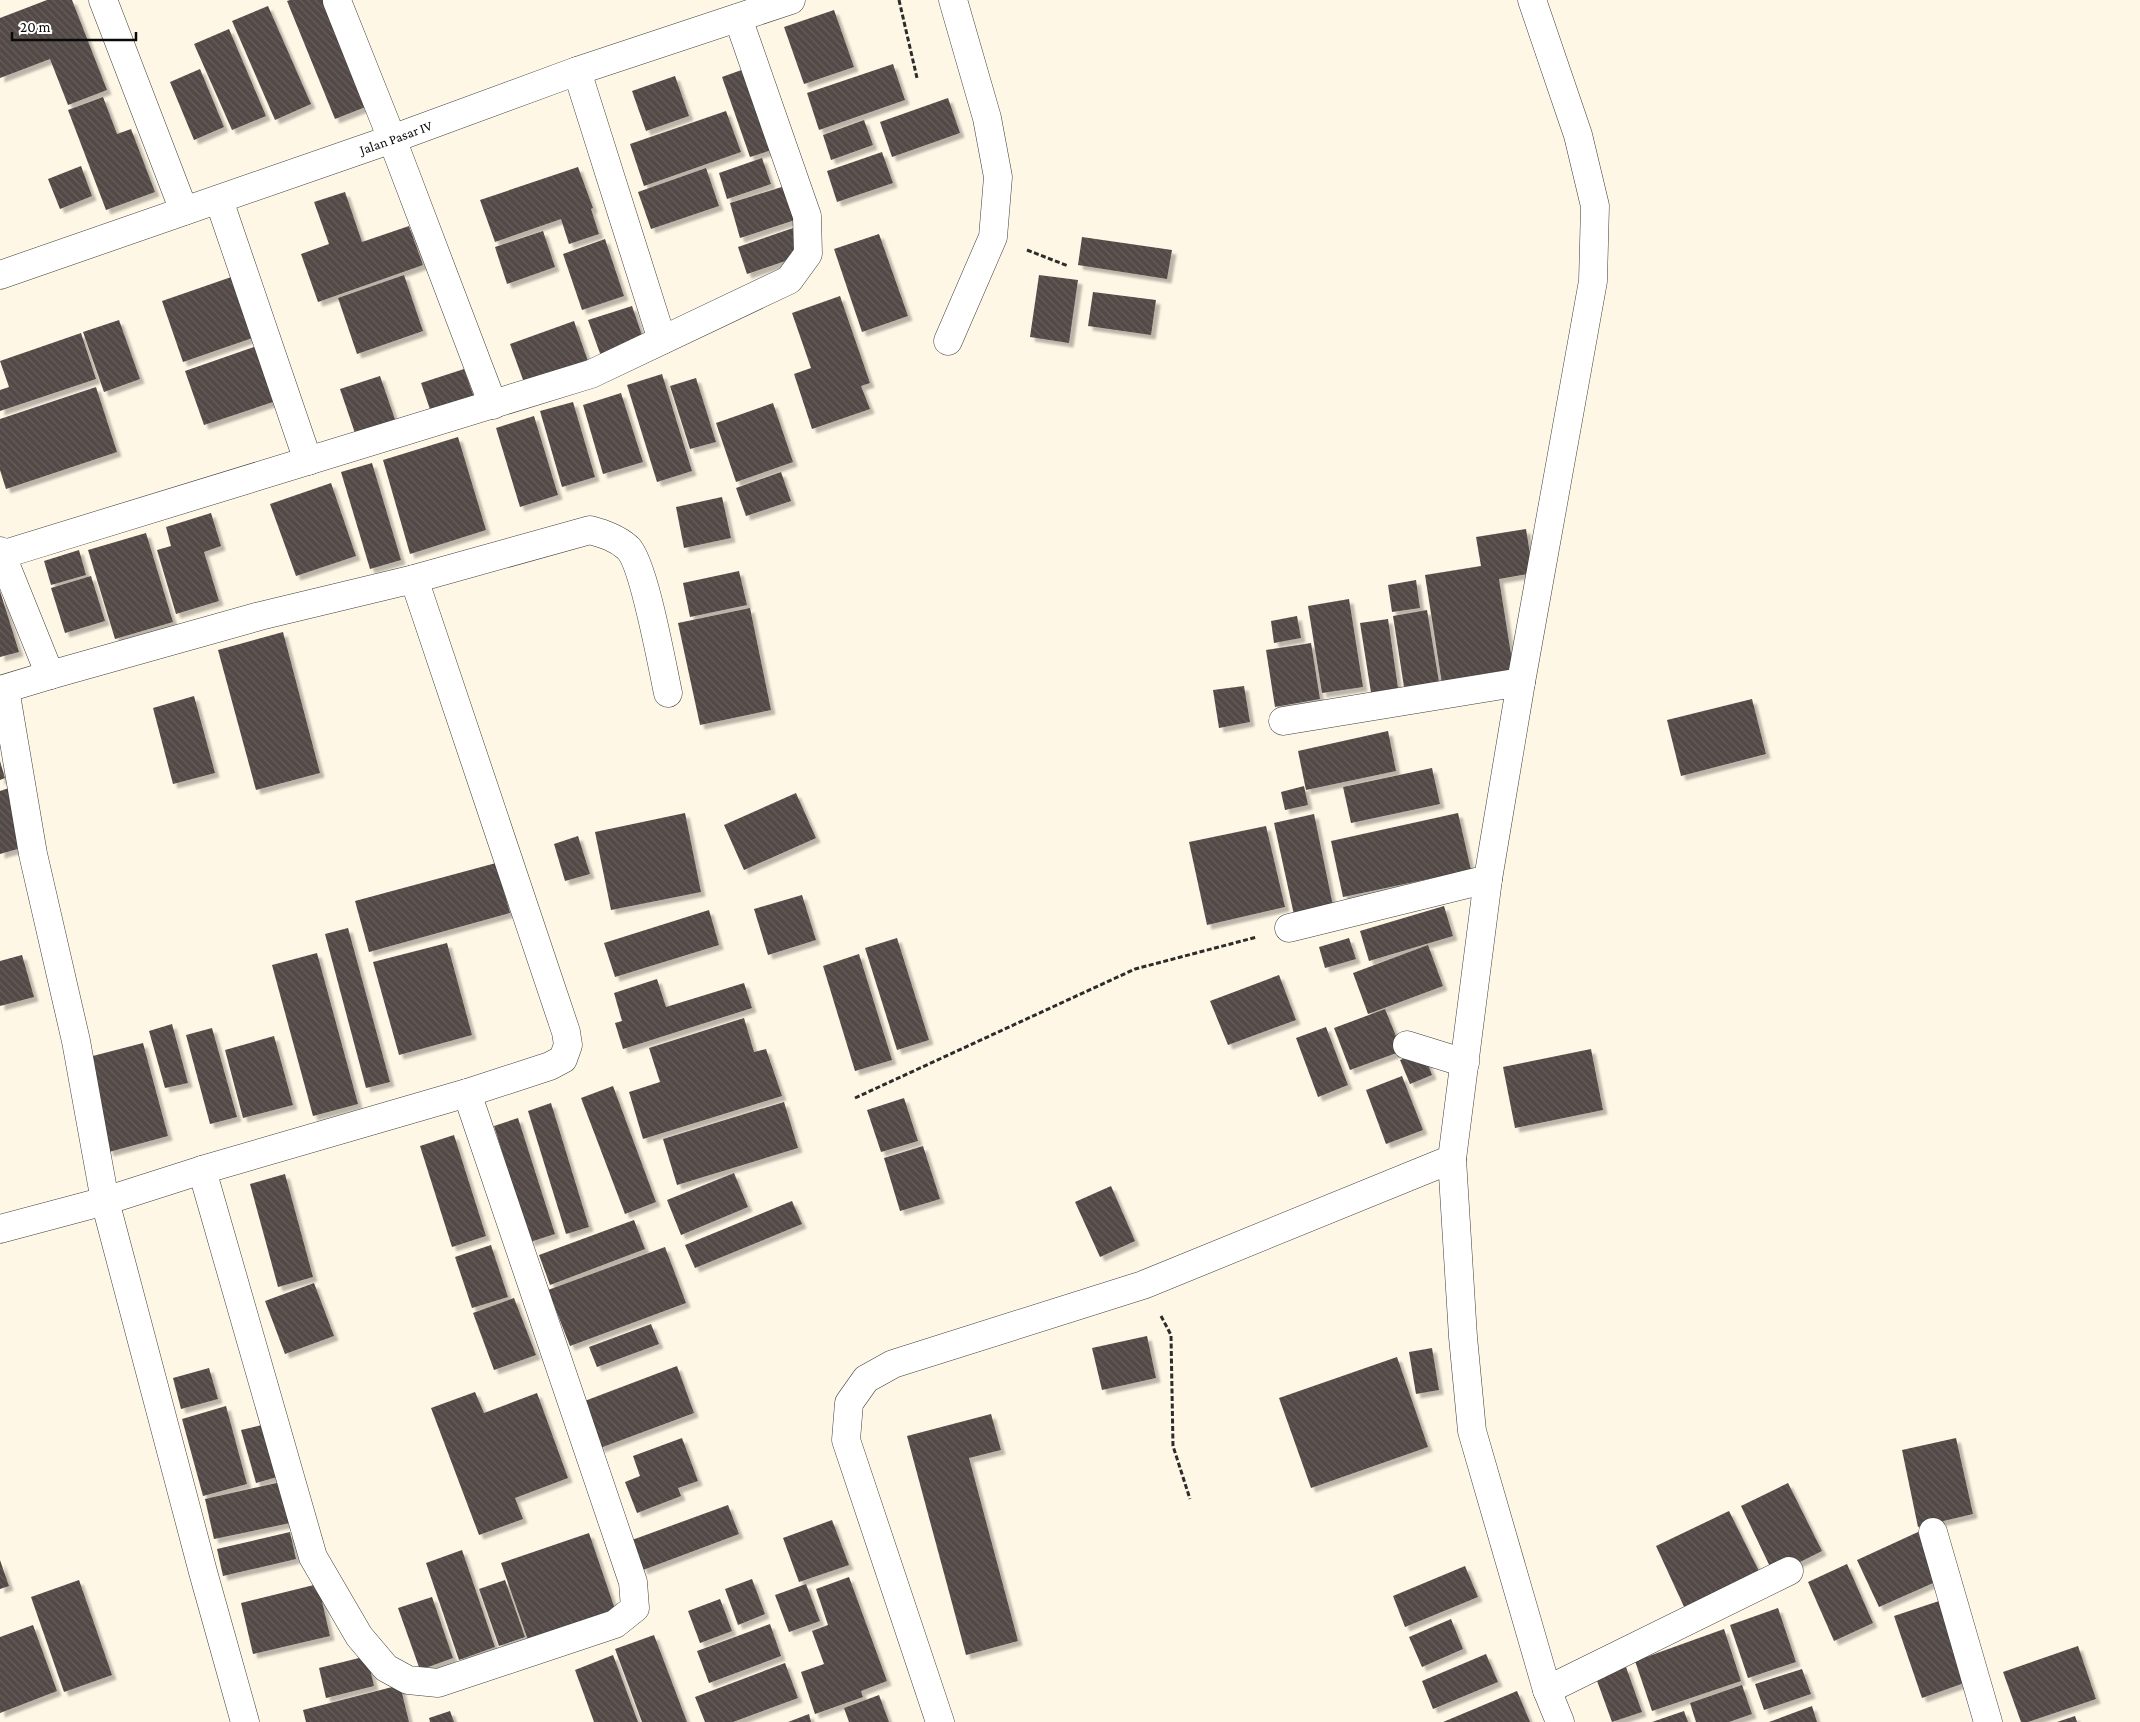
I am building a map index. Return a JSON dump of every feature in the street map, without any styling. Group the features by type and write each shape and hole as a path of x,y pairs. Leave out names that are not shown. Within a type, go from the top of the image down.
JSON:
{"street":[{"path":"103,0 184,211"},
{"path":"337,0 392,139 492,405"},
{"path":"948,341 993,237 998,178 987,118 953,0"},
{"path":"1532,0 1578,135 1595,206 1593,281 1521,682 1488,879 1452,1159 1463,1337 1472,1432 1548,1690 1560,1722"},
{"name":"Jalan Pasar IV","path":"0,275 392,139 577,71 738,18 780,2"},
{"path":"50,675 1,553 590,374 789,280 808,254 807,216 738,18"},
{"path":"577,71 662,340"},
{"path":"219,200 308,461"},
{"path":"245,1722 203,1572 106,1201 76,1041 33,854 2,690 260,616 414,579 590,530 611,536 629,549 640,570 668,693"},
{"path":"0,1229 106,1201 202,1170 468,1093 550,1066 563,1059 568,1045 563,1023 414,579"},
{"path":"1283,721 1521,682"},
{"path":"1289,928 1488,879"},
{"path":"1407,1045 1465,1064"},
{"path":"202,1170 313,1557 359,1636 386,1668 408,1680 438,1683 615,1624 635,1608 633,1582 468,1093"},
{"path":"940,1722 846,1440 849,1403 866,1379 893,1364 1143,1285 1452,1159"},
{"path":"1933,1532 1988,1722"},
{"path":"1548,1690 1789,1571"}],"path":[{"path":"899,0 917,78"},
{"path":"993,237 1068,266"},
{"path":"855,1098 1135,969 1289,928"},
{"path":"1143,1285 1171,1335 1173,1446 1190,1500"}],"building":[{"path":"47,0 72,0 107,90 68,105 50,59 0,78 0,18"},
{"path":"325,0 368,106 335,119 287,1"},
{"path":"268,6 311,104 275,120 232,21"},
{"path":"834,10 854,67 804,84 784,27"},
{"path":"229,29 266,116 232,130 194,44"},
{"path":"893,64 905,100 819,130 807,93"},
{"path":"747,68 775,149 750,157 722,77"},
{"path":"200,69 224,127 194,140 170,82"},
{"path":"675,76 689,116 646,131 632,91"},
{"path":"103,97 117,134 131,129 155,192 106,210 68,110"},
{"path":"948,98 960,133 892,157 880,122"},
{"path":"726,111 741,152 644,186 630,144"},
{"path":"864,120 873,145 831,160 823,135"},
{"path":"882,152 893,183 837,202 827,171"},
{"path":"762,158 771,184 727,199 719,173"},
{"path":"81,166 92,196 60,209 48,179"},
{"path":"578,167 593,208 591,209 599,234 569,244 561,219 495,242 480,200"},
{"path":"706,168 719,206 651,229 638,192"},
{"path":"785,186 795,220 740,238 730,203"},
{"path":"345,192 362,242 409,226 423,265 318,302 301,254 329,244 314,202"},
{"path":"796,227 806,254 747,274 738,247"},
{"path":"543,231 555,267 507,284 495,247"},
{"path":"879,234 908,316 862,332 834,249"},
{"path":"1082,237 1172,250 1167,279 1078,265"},
{"path":"605,239 624,296 582,310 563,254"},
{"path":"240,274 261,335 183,362 162,301"},
{"path":"404,275 423,331 357,354 338,298"},
{"path":"1039,275 1078,280 1069,343 1030,337"},
{"path":"1093,292 1156,300 1151,335 1088,326"},
{"path":"840,296 870,383 861,386 870,409 812,429 794,374 811,368 792,313"},
{"path":"632,306 645,344 602,359 588,320"},
{"path":"119,320 140,379 104,392 83,332"},
{"path":"574,321 590,367 526,388 510,344"},
{"path":"81,333 96,379 0,411 0,390 9,387 0,361"},
{"path":"257,346 276,401 204,425 185,371"},
{"path":"464,369 477,406 434,421 421,383"},
{"path":"662,374 692,471 657,482 627,385"},
{"path":"380,376 399,431 359,445 340,389"},
{"path":"696,378 716,442 690,449 670,386"},
{"path":"96,387 117,452 6,489 0,470 0,419"},
{"path":"621,393 643,462 603,474 583,405"},
{"path":"573,402 595,477 562,487 540,411"},
{"path":"773,403 793,462 736,482 716,423"},
{"path":"534,416 558,495 520,507 496,428"},
{"path":"458,437 486,530 410,554 383,460"},
{"path":"372,463 401,560 370,569 341,472"},
{"path":"781,472 791,501 746,516 736,488"},
{"path":"331,483 356,556 296,576 270,504"},
{"path":"722,497 731,538 684,548 676,507"},
{"path":"211,513 221,546 204,552 219,601 176,614 157,550 171,546 166,527"},
{"path":"1526,529 1533,573 1499,579 1514,673 1442,684 1425,575 1481,566 1476,537"},
{"path":"146,533 173,622 115,639 88,550"},
{"path":"79,550 86,575 51,585 44,561"},
{"path":"739,571 747,605 690,617 683,583"},
{"path":"91,576 105,621 65,633 51,588"},
{"path":"1416,580 1420,608 1392,612 1388,585"},
{"path":"0,591 19,652 0,657"},
{"path":"1349,599 1363,687 1322,693 1308,606"},
{"path":"750,608 771,710 700,725 678,623"},
{"path":"1427,610 1439,682 1404,687 1393,616"},
{"path":"1297,616 1301,638 1274,643 1271,621"},
{"path":"1388,619 1399,695 1372,699 1360,623"},
{"path":"283,632 320,773 256,790 218,650"},
{"path":"1311,643 1320,699 1275,707 1266,650"},
{"path":"1244,686 1250,722 1219,728 1213,690"},
{"path":"194,696 215,773 173,784 153,708"},
{"path":"1752,699 1766,754 1681,776 1667,720"},
{"path":"1388,731 1396,771 1306,790 1298,751"},
{"path":"0,761 5,778 0,780"},
{"path":"1432,768 1440,804 1351,823 1343,787"},
{"path":"1304,786 1308,805 1285,810 1281,792"},
{"path":"12,787 28,846 0,854 0,791"},
{"path":"796,793 816,838 744,870 724,825"},
{"path":"685,813 701,892 611,910 595,832"},
{"path":"1458,813 1471,870 1343,897 1331,841"},
{"path":"1314,814 1333,906 1294,915 1274,823"},
{"path":"1266,826 1285,907 1207,925 1189,842"},
{"path":"578,836 590,874 565,881 554,844"},
{"path":"496,863 510,913 369,952 355,901"},
{"path":"802,895 816,940 768,955 754,909"},
{"path":"1444,906 1453,936 1369,961 1360,931"},
{"path":"709,910 719,945 615,977 604,943"},
{"path":"348,928 390,1082 366,1088 325,934"},
{"path":"897,938 929,1040 897,1050 865,948"},
{"path":"1349,938 1356,959 1325,968 1319,947"},
{"path":"447,943 472,1035 399,1055 373,962"},
{"path":"1428,945 1443,986 1368,1014 1353,973"},
{"path":"317,953 358,1104 313,1116 272,965"},
{"path":"859,954 892,1060 855,1071 823,966"},
{"path":"22,955 34,997 0,1006 0,961"},
{"path":"1279,975 1296,1020 1228,1045 1210,1001"},
{"path":"657,979 666,1007 744,983 752,1008 623,1049 615,1023 622,1021 614,993"},
{"path":"1385,1009 1402,1051 1350,1070 1334,1028"},
{"path":"744,1018 754,1052 766,1049 782,1096 643,1139 629,1092 660,1082 649,1048"},
{"path":"172,1024 188,1083 165,1088 149,1031"},
{"path":"1326,1027 1348,1085 1318,1097 1296,1038"},
{"path":"212,1028 237,1117 210,1124 186,1035"},
{"path":"274,1036 293,1105 243,1118 225,1050"},
{"path":"143,1043 168,1136 109,1152 85,1058"},
{"path":"1591,1049 1603,1110 1515,1128 1503,1067"},
{"path":"1423,1051 1432,1075 1410,1084 1400,1060"},
{"path":"1402,1076 1423,1130 1386,1144 1366,1090"},
{"path":"613,1086 656,1202 625,1214 581,1098"},
{"path":"904,1098 918,1141 881,1152 867,1110"},
{"path":"784,1102 798,1148 677,1185 663,1139"},
{"path":"551,1103 589,1227 566,1234 528,1111"},
{"path":"518,1118 555,1234 530,1242 494,1126"},
{"path":"454,1135 486,1236 452,1247 420,1146"},
{"path":"923,1146 940,1199 900,1211 884,1158"},
{"path":"734,1173 748,1207 681,1235 667,1200"},
{"path":"285,1174 313,1277 278,1287 250,1184"},
{"path":"1111,1186 1135,1241 1100,1257 1075,1202"},
{"path":"792,1201 802,1224 695,1268 685,1245"},
{"path":"634,1220 645,1249 550,1285 539,1255"},
{"path":"491,1245 508,1297 472,1308 455,1257"},
{"path":"665,1247 686,1303 570,1346 548,1290"},
{"path":"314,1283 334,1336 285,1354 265,1301"},
{"path":"514,1298 536,1355 494,1370 473,1313"},
{"path":"651,1324 659,1344 597,1367 589,1347"},
{"path":"1147,1336 1156,1378 1102,1390 1092,1348"},
{"path":"1432,1348 1439,1390 1416,1394 1409,1352"},
{"path":"1397,1357 1428,1447 1311,1488 1279,1398"},
{"path":"677,1366 694,1413 600,1448 582,1402"},
{"path":"209,1368 218,1399 181,1409 173,1378"},
{"path":"475,1392 484,1413 537,1393 568,1478 515,1498 523,1519 479,1535 431,1408"},
{"path":"226,1406 247,1484 203,1496 182,1419"},
{"path":"991,1414 1001,1450 969,1458 1018,1641 966,1655 907,1436"},
{"path":"262,1425 277,1477 256,1483 241,1430"},
{"path":"682,1438 698,1481 678,1488 681,1496 637,1513 625,1482 640,1476 633,1456"},
{"path":"1956,1438 1973,1514 1918,1527 1902,1450"},
{"path":"281,1482 290,1523 214,1539 205,1499"},
{"path":"1788,1483 1822,1551 1774,1575 1741,1506"},
{"path":"728,1505 739,1534 643,1570 632,1540"},
{"path":"1729,1511 1761,1575 1686,1611 1656,1546"},
{"path":"832,1520 849,1565 799,1582 783,1538"},
{"path":"290,1532 296,1559 223,1576 217,1549"},
{"path":"1918,1532 1940,1580 1879,1607 1857,1560"},
{"path":"589,1533 617,1615 530,1646 501,1563"},
{"path":"462,1550 495,1647 459,1660 426,1563"},
{"path":"0,1560 9,1586 0,1589"},
{"path":"1847,1564 1873,1623 1834,1641 1808,1582"},
{"path":"1465,1566 1478,1597 1405,1627 1393,1596"},
{"path":"849,1577 887,1681 861,1691 863,1697 815,1714 801,1672 824,1664 812,1631 828,1625 816,1589"},
{"path":"752,1579 765,1614 738,1625 725,1589"},
{"path":"79,1580 112,1675 64,1692 31,1597"},
{"path":"505,1580 525,1637 499,1646 479,1589"},
{"path":"318,1584 330,1636 253,1654 241,1603"},
{"path":"806,1584 820,1621 789,1632 775,1595"},
{"path":"432,1597 453,1658 420,1670 398,1608"},
{"path":"720,1599 732,1631 700,1643 688,1611"},
{"path":"1939,1601 1967,1682 1922,1698 1894,1616"},
{"path":"1778,1608 1796,1662 1748,1678 1730,1625"},
{"path":"1451,1619 1463,1649 1422,1667 1409,1637"},
{"path":"770,1624 781,1656 709,1683 697,1651"},
{"path":"33,1625 57,1691 0,1713 0,1637"},
{"path":"1724,1629 1741,1681 1652,1711 1635,1661"},
{"path":"654,1635 687,1722 642,1722 615,1649"},
{"path":"2078,1646 2096,1699 2028,1722 2021,1722 2003,1672"},
{"path":"1486,1654 1498,1682 1433,1709 1422,1681"},
{"path":"613,1655 638,1722 594,1722 575,1670"},
{"path":"367,1656 374,1686 326,1698 319,1668"},
{"path":"785,1663 798,1698 733,1722 705,1722 695,1697"},
{"path":"1626,1667 1642,1712 1612,1722 1596,1678"},
{"path":"1802,1669 1811,1694 1764,1710 1755,1684"},
{"path":"400,1685 409,1722 306,1722 303,1710"},
{"path":"1742,1685 1752,1714 1729,1722 1696,1722 1690,1703"},
{"path":"1517,1691 1530,1722 1443,1722"},
{"path":"879,1695 889,1722 849,1722 844,1708"},
{"path":"1812,1706 1817,1722 1769,1722"},
{"path":"450,1711 454,1722 430,1722 429,1718"},
{"path":"1684,1711 1688,1722 1652,1722"},
{"path":"809,1714 811,1722 788,1722"},
{"path":"2075,1716 2077,1722 2057,1722"}]}
